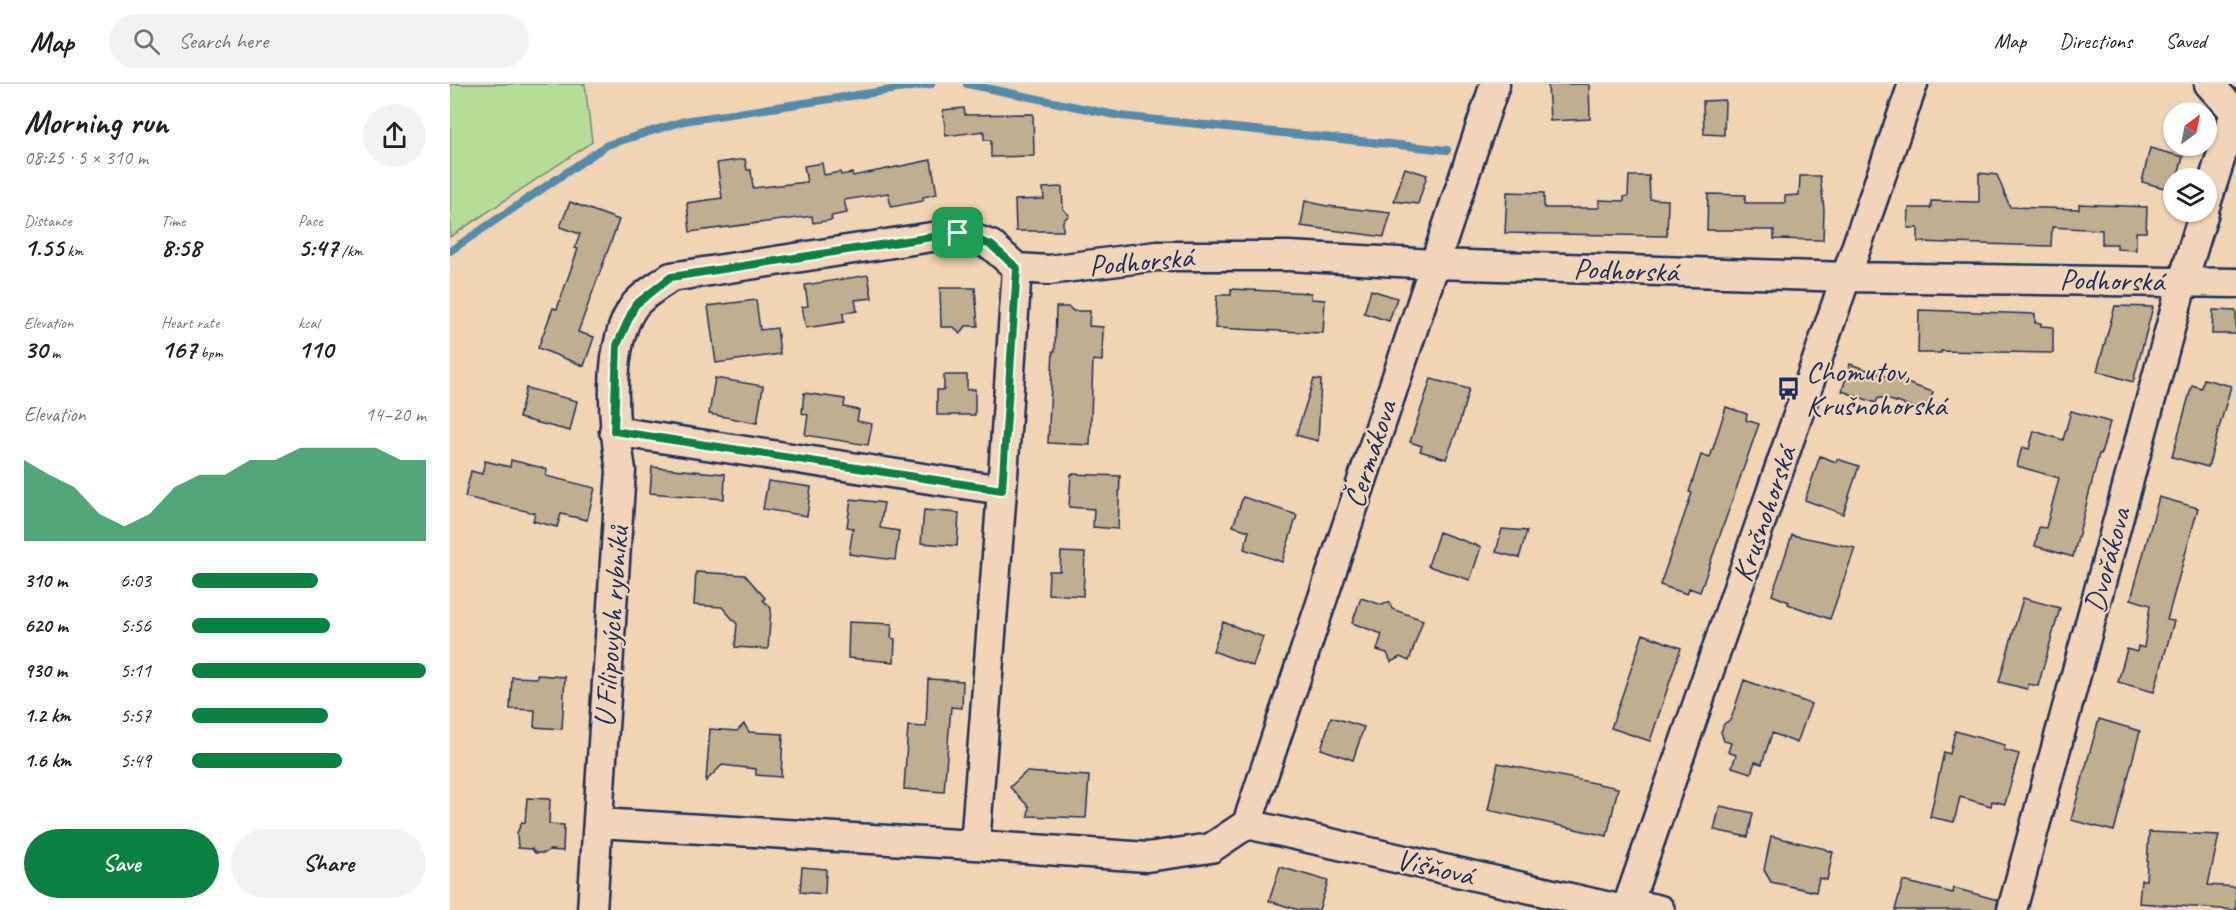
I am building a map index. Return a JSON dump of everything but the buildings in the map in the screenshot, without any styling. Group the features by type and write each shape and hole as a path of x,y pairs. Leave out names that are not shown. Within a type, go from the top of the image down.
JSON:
{"street":[{"name":"Čermákova","path":"1247,824 1496,84"},
{"name":"Krušnohorská","path":"1626,910 1913,84"},
{"path":"2209,84 2235,112 2217,169"},
{"name":"Dvořákova","path":"2012,910 2201,222"},
{"name":"U Filipových rybníků","path":"592,910 621,470 614,431 617,345 635,305 671,277 958,233 991,245 1017,268"},
{"name":"Podhorská","path":"1017,268 1049,270 1157,256 1289,256 1434,264 1847,277 2236,283"},
{"path":"975,844 1017,268"},
{"path":"614,431 1002,490"},
{"path":"598,824 975,844 1147,857 1211,848 1247,824"},
{"name":"Višňová","path":"1247,824 1626,910 1647,907 1660,910"}],"green space":[{"path":"450,84 585,84 592,142 450,237"}],"waterway":[{"path":"450,251 607,145 684,121 931,84"},
{"path":"967,84 1120,116 1447,150"}],"place":[{"name":"Chomutov, Krušnohorská","path":"1788,388"}],"route":[{"path":"958,233 991,245 1017,268 1002,490 614,431 617,345 635,305 671,277 958,233"}]}
